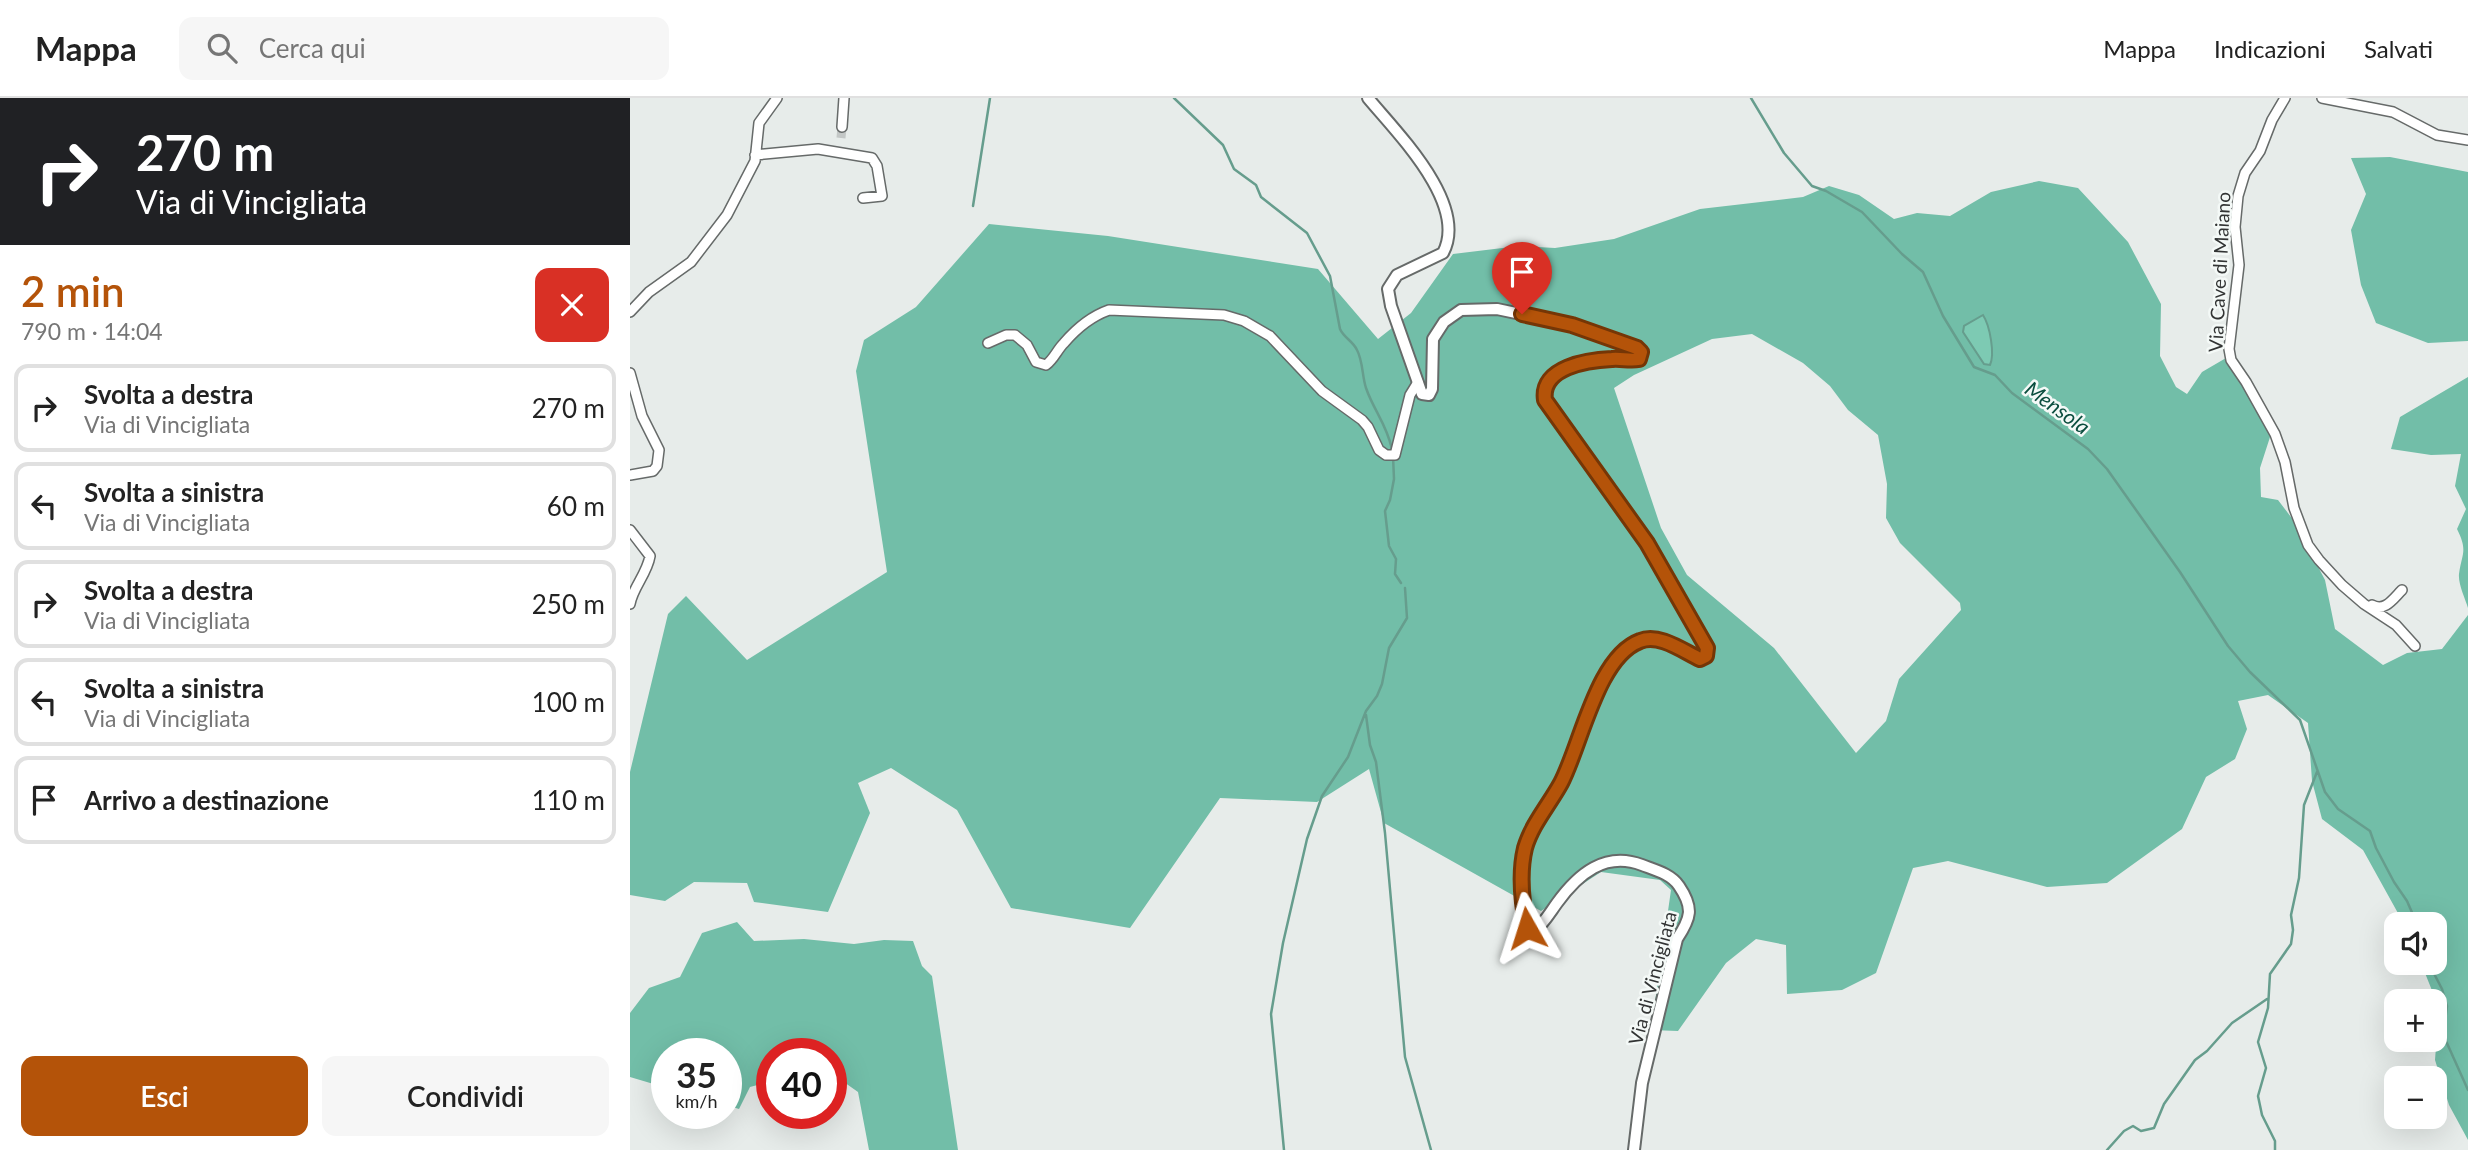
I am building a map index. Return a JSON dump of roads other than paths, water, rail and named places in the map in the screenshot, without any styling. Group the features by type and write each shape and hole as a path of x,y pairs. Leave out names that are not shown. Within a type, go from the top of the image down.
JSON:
{"street":[{"path":"630,312 649,292 691,262 727,215 750,172 760,123 777,98"},
{"path":"842,127 844,98"},
{"path":"988,343 1006,335 1015,335 1027,345 1036,362 1046,365 1082,326 1098,313 1109,310 1224,315 1244,321 1270,336 1322,391 1368,426 1379,450 1391,455 1410,396 1418,382 1391,306 1388,289 1397,275 1443,253 1449,234 1449,222 1436,185 1423,164 1368,98"},
{"name":"Via Cave di Maiano","path":"2286,98 2272,120 2260,151 2245,173 2238,196 2235,227 2239,265 2228,349 2231,360 2275,434 2285,462 2294,508 2308,545 2319,560 2364,604 2396,625 2415,646"},
{"path":"2322,98 2393,112 2437,135 2468,140"},
{"path":"840,151 841,138"},
{"path":"755,155 818,149 872,158 876,161 882,196 863,198"},
{"name":"Via di Vincigliata","path":"1418,382 1422,394 1429,395 1432,389 1433,339 1444,322 1461,310 1497,309 1572,325 1637,348 1641,352 1639,359 1635,360 1610,359 1574,364 1549,381 1545,388 1545,400 1647,543 1707,648 1706,656 1700,659 1660,640 1642,640 1631,646 1615,662 1604,677 1562,782 1534,825 1525,848 1521,870 1525,918 1527,928 1533,932 1583,875 1607,861 1633,862 1661,872 1676,882 1688,900 1689,920 1678,939 1646,1071 1634,1150"},
{"path":"630,373 642,416 659,455 653,471 630,475"},
{"path":"630,530 650,556 649,564 630,604"},
{"path":"2364,604 2384,608 2402,590"}],"waterway":[{"path":"973,206 990,98"},
{"path":"1174,98 1223,145 1234,169 1256,185 1261,197 1307,233 1330,276 1340,329 1359,354 1366,388 1392,449"},
{"name":"Mensola","path":"1751,98 1784,153 1812,186 1862,212 1923,272 1943,316 1974,367 1995,375 2012,393 2088,449 2107,469 2180,572 2228,646 2250,672 2300,720 2325,792 2338,809 2370,831 2376,848 2412,912"},
{"path":"1393,456 1394,479 1385,511 1389,546 1396,559 1395,574 1401,583"},
{"path":"1284,1150 1271,1014 1283,943 1307,839 1322,796 1348,757 1366,711 1382,684 1389,648 1407,618 1405,588"},
{"path":"1366,715 1370,745 1376,762 1385,833 1405,1057 1431,1150"},
{"path":"2275,1150 2275,1141 2262,1115 2258,1096 2266,1068 2258,1042 2268,1008 2270,974 2291,944 2291,915 2299,878 2304,805 2317,772"},
{"path":"2435,975 2447,1006 2446,1041 2468,1090"},
{"path":"2107,1150 2124,1131 2133,1126 2141,1131 2154,1128 2164,1104 2195,1060 2207,1051 2232,1023 2267,999"}],"tunnel":[{"path":"841,138 842,127"}]}
